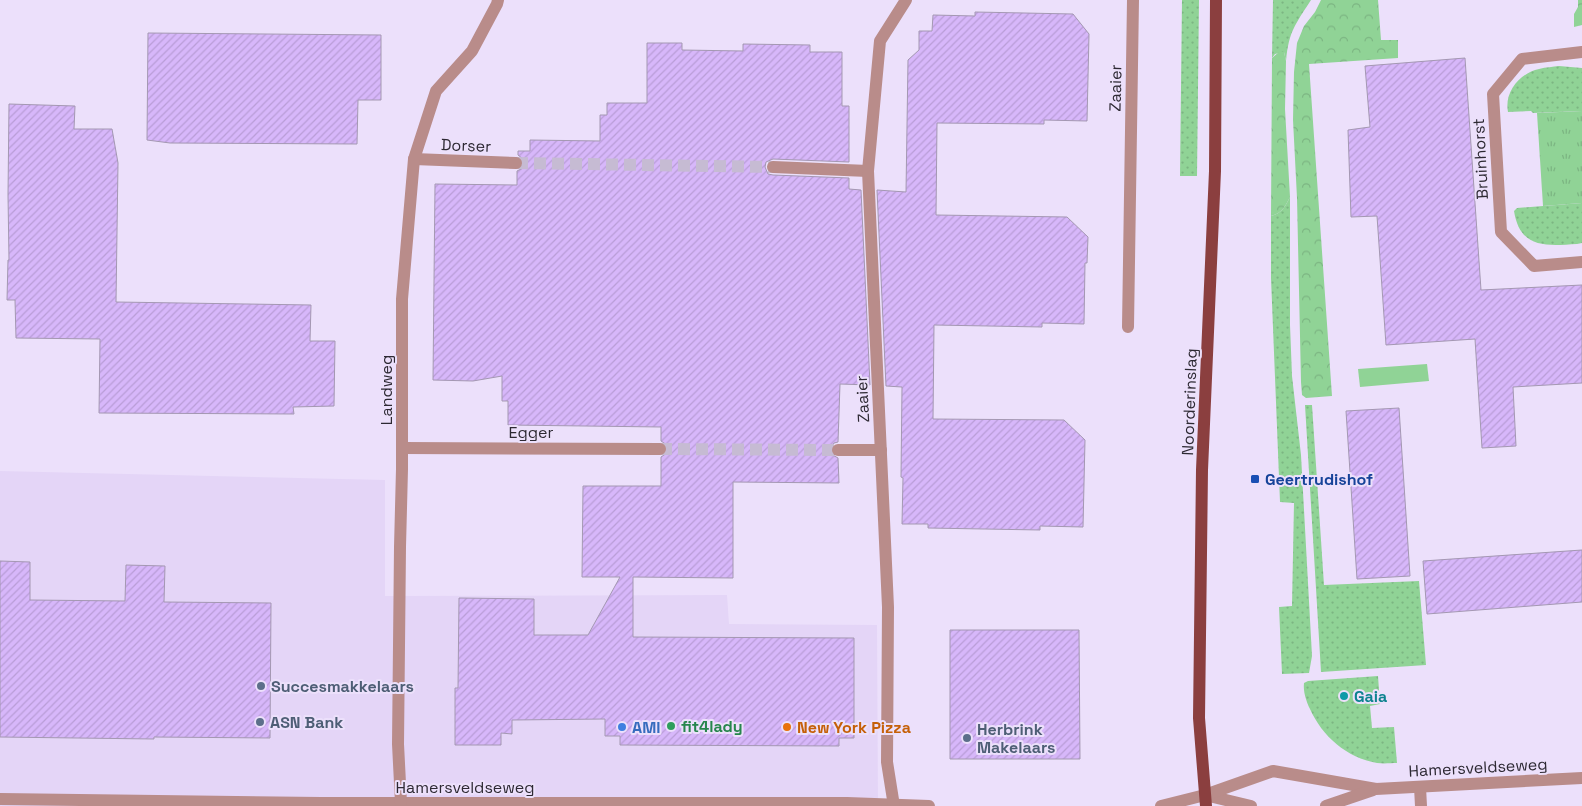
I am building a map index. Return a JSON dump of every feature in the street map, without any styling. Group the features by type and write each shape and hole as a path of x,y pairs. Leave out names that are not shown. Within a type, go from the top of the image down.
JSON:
{"main road":[{"name":"Noorderinslag","path":"1206,801 1198,718 1202,470 1215,171 1216,0"}],"street":[{"name":"Landweg","path":"401,803 398,734 402,299 414,159 436,91 472,52 498,0"},
{"name":"Zaaier","path":"894,805 887,762 888,607 868,171 880,41 906,0"},
{"name":"Zaaier","path":"1128,327 1133,0"},
{"name":"Bruinhorst","path":"1582,52 1522,59 1493,94 1501,232 1534,266 1582,262"},
{"name":"Dorser","path":"414,159 516,163"},
{"path":"773,167 868,171"},
{"name":"Egger","path":"402,448 660,449"},
{"path":"838,450 881,450"},
{"name":"Hamersveldseweg","path":"1206,801 1273,771 1376,789 1582,778"},
{"path":"1420,787 1421,806"},
{"name":"Hamersveldseweg","path":"1326,806 1376,789"},
{"name":"Hamersveldseweg","path":"0,799 229,804 847,803 929,806"},
{"name":"Hamersveldseweg","path":"1161,806 1206,801 1251,806"}],"shaded area":[{"path":"0,471 385,480 385,596 727,595 729,624 877,625 878,806 0,806"}],"green space":[{"path":"1182,0 1199,0 1197,176 1180,176"},
{"path":"1273,0 1311,0 1294,29 1289,42 1286,61 1284,52 1275,54 1272,58"},
{"path":"1321,0 1378,0 1381,40 1398,40 1398,58 1309,64 1332,396 1306,398 1302,395 1301,382 1297,198 1293,120 1294,72 1297,43 1304,26 1315,12"},
{"path":"1578,0 1582,0 1582,25 1574,27 1574,14 1578,7"},
{"path":"1279,52 1284,52 1286,61 1285,109 1290,197 1283,209 1271,216 1272,58"},
{"path":"1559,66 1582,68 1582,111 1508,112 1508,97 1520,79 1532,71"},
{"path":"1582,111 1582,203 1543,206 1537,113"},
{"path":"1290,197 1292,376 1301,455 1312,656 1309,673 1282,674 1279,607 1292,606 1294,503 1280,502 1271,278 1271,216 1283,209"},
{"path":"1582,203 1582,243 1577,244 1545,244 1528,239 1517,223 1514,211 1517,208"},
{"path":"1427,364 1429,381 1360,387 1358,369"},
{"path":"1305,405 1312,405 1324,585 1419,581 1426,665 1321,672"},
{"path":"1378,676 1380,704 1370,706 1372,728 1394,727 1397,763 1380,763 1366,760 1346,751 1321,728 1305,696 1304,683 1308,681"}],"building":[{"path":"975,12 1073,14 1089,34 1087,121 1044,120 1044,124 937,123 936,215 1067,217 1088,237 1087,263 1085,263 1084,324 1042,323 1042,327 934,325 933,419 1064,420 1085,440 1083,527 1040,526 1040,530 928,528 928,524 902,524 902,387 886,386 877,190 906,192 908,60 919,50 919,31 932,31 933,15 975,16"},
{"path":"148,33 381,35 381,100 358,100 357,144 170,143 147,140"},
{"path":"647,43 682,43 682,50 743,51 743,44 810,45 810,52 842,52 842,106 849,106 849,162 773,159 766,162 765,167 768,174 773,175 849,178 849,189 861,190 870,385 840,384 838,442 834,443 830,450 831,454 838,458 839,483 733,482 733,578 633,577 633,637 854,638 854,738 839,738 839,746 620,745 620,736 605,736 605,719 512,720 512,734 501,733 501,745 455,745 455,688 458,688 459,598 534,599 534,635 588,635 620,577 582,577 583,486 661,486 661,457 667,453 668,449 667,445 661,441 661,427 508,425 508,401 502,401 502,376 473,381 433,380 435,184 517,185 517,171 523,168 524,163 523,159 518,155 518,151 530,151 530,140 600,141 600,115 607,115 607,103 647,103"},
{"path":"1465,58 1481,290 1582,285 1582,383 1513,387 1516,446 1482,448 1475,339 1386,345 1377,216 1351,217 1348,130 1370,127 1365,66"},
{"path":"9,104 75,106 74,129 112,129 118,163 116,302 311,305 310,341 335,341 334,406 293,407 294,414 99,413 100,339 16,338 15,300 7,300 9,260"},
{"path":"1399,408 1410,576 1357,579 1346,411"},
{"path":"1582,550 1582,602 1427,614 1423,561"},
{"path":"0,561 30,562 30,600 125,601 126,565 165,566 164,602 271,603 270,738 0,737"},
{"path":"950,630 1079,630 1080,759 950,759"}],"tunnel":[{"path":"516,163 773,167"},
{"path":"660,449 838,450"}],"place":[{"name":"Geertrudishof","path":"1255,479"},
{"name":"Succesmakkelaars","path":"261,686"},
{"name":"Gaia","path":"1344,696"},
{"name":"ASN Bank","path":"260,722"},
{"name":"fit4lady","path":"671,726"},
{"name":"AMI","path":"622,727"},
{"name":"New York Pizza","path":"787,727"},
{"name":"Herbrink Makelaars","path":"967,738"}]}
